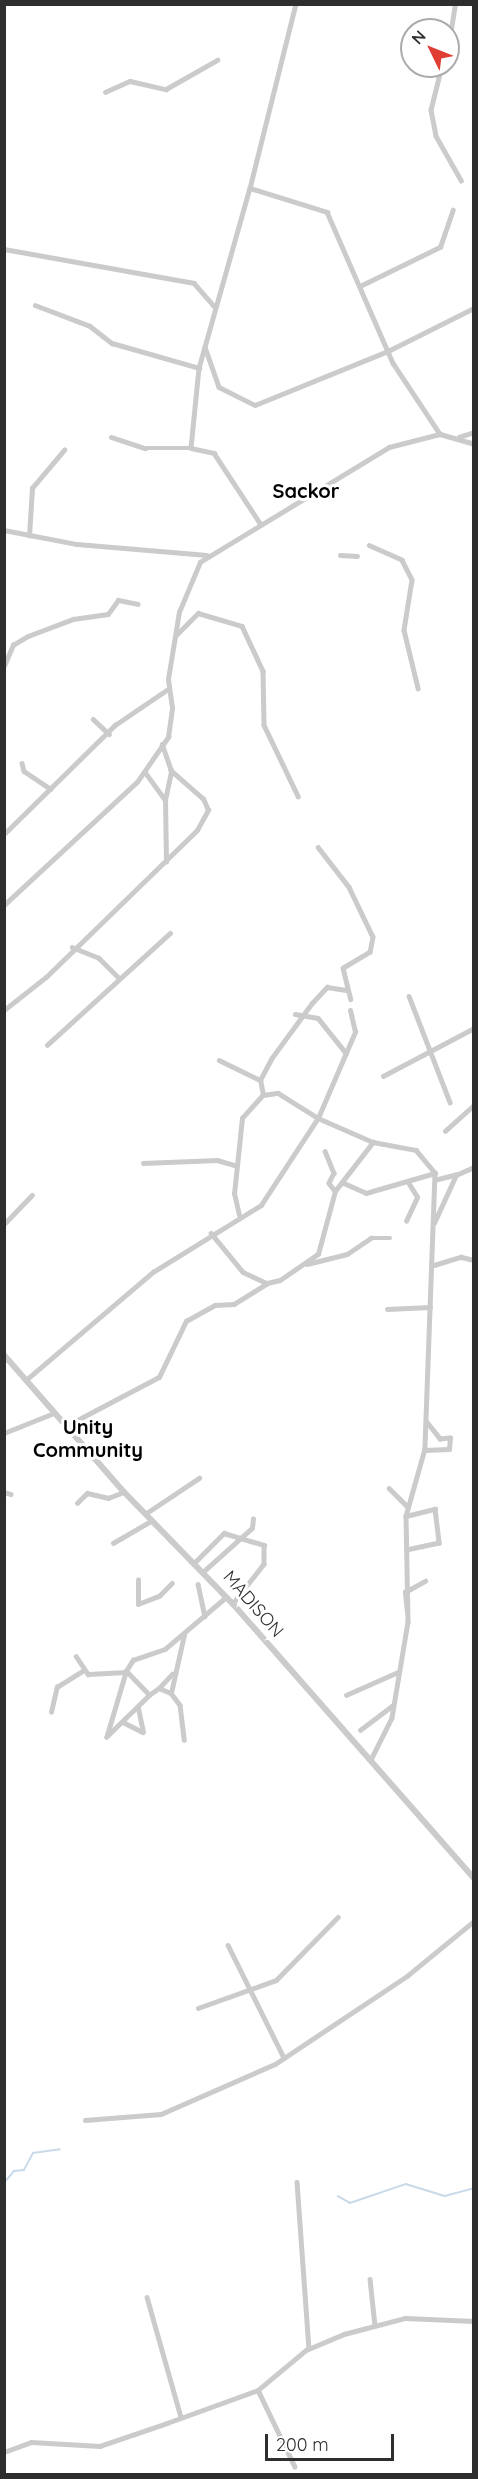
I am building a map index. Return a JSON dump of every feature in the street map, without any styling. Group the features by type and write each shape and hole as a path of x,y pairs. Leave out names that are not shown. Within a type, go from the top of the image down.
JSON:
{"street":[{"path":"191,448 199,368 214,306 250,188 280,57 296,4"},
{"path":"105,92 130,81 166,89 217,60"},
{"path":"439,78 431,110 436,136 461,180"},
{"path":"250,188 320,205 336,226 388,351 440,434"},
{"path":"362,285 440,247 453,210"},
{"path":"4,249 194,283 214,306"},
{"path":"35,305 90,326 112,343 199,368"},
{"path":"205,347 219,387 255,405 388,351 474,308"},
{"path":"458,437 474,432"},
{"path":"4,905 145,772 158,753 171,728 168,689 183,597 207,556 389,447 440,434 458,437 474,444"},
{"path":"111,437 145,448 191,448 214,453 260,523"},
{"path":"29,536 32,488 64,450"},
{"path":"4,530 29,536 207,556"},
{"path":"369,545 402,560 412,580 404,630 418,688"},
{"path":"340,555 357,556"},
{"path":"5,663 12,645 28,636 73,619 108,614 118,600 138,604"},
{"path":"176,635 198,613 242,626 263,671 264,725 298,796"},
{"path":"4,834 109,734 168,689"},
{"path":"93,719 109,734"},
{"path":"162,745 171,771 165,800 166,862"},
{"path":"158,753 167,758"},
{"path":"22,763 24,771 51,789"},
{"path":"4,1010 46,977 72,947 166,862 197,830 208,810 203,799 171,771"},
{"path":"145,772 165,800"},
{"path":"318,847 355,896 373,937 370,952 343,968 346,990 351,999"},
{"path":"47,1045 170,933"},
{"path":"72,947 99,958 119,978"},
{"path":"263,1095 260,1080 327,987 346,990"},
{"path":"409,996 450,1102"},
{"path":"26,1380 153,1272 239,1215 261,1205 318,1118 355,1032 350,1011"},
{"path":"295,1014 306,1014 318,1018 346,1053"},
{"path":"383,1076 429,1050 474,1029"},
{"path":"219,1060 260,1080"},
{"path":"239,1215 235,1165 242,1118 263,1095 289,1096 318,1118 373,1142 416,1150 435,1173 434,1265 430,1307 427,1423 424,1450 406,1516 408,1612 393,1705 371,1760"},
{"path":"445,1131 474,1105"},
{"path":"66,1426 159,1377 186,1321 215,1305 234,1304 318,1254 335,1191 344,1183 373,1142"},
{"path":"325,1150 334,1173 329,1184 335,1191"},
{"path":"143,1163 217,1160 235,1165"},
{"path":"436,1180 474,1167"},
{"path":"344,1183 366,1193 409,1184 435,1173"},
{"path":"434,1223 456,1175"},
{"path":"406,1221 417,1197 409,1184"},
{"path":"4,1224 32,1195"},
{"path":"211,1233 236,1266 267,1283"},
{"path":"301,1266 347,1254 371,1238 390,1238"},
{"path":"434,1265 461,1257 474,1260"},
{"path":"387,1309 430,1307"},
{"name":"MADISON","path":"4,1355 124,1492 204,1571 474,1878"},
{"path":"4,1433 54,1413"},
{"path":"424,1450 449,1449 450,1438 440,1439 427,1423"},
{"path":"145,1514 199,1478"},
{"path":"389,1488 408,1507"},
{"path":"4,1492 11,1494"},
{"path":"77,1503 87,1493 108,1498 124,1492"},
{"path":"406,1516 435,1509 439,1543 407,1550"},
{"path":"204,1571 252,1528 253,1519"},
{"path":"113,1543 151,1521"},
{"path":"195,1562 222,1533 236,1540 260,1542 268,1555 257,1578 233,1604"},
{"path":"138,1580 138,1604 159,1596 172,1583"},
{"path":"407,1589 425,1581"},
{"path":"198,1584 205,1616"},
{"path":"172,1674 106,1737 126,1671 133,1660 184,1635 226,1597"},
{"path":"171,1693 172,1674 184,1635"},
{"path":"76,1656 84,1670"},
{"path":"51,1712 57,1687 84,1670 126,1671 149,1695"},
{"path":"346,1695 398,1672"},
{"path":"159,1688 171,1693 180,1705 184,1740"},
{"path":"360,1730 393,1705"},
{"path":"123,1722 143,1732 138,1708"},
{"path":"198,2008 276,1980 338,1917"},
{"path":"85,2120 161,2114 284,2058 407,1976 474,1921"},
{"path":"228,1945 246,1989 284,2058"},
{"path":"297,2182 309,2348"},
{"path":"370,2279 375,2326"},
{"path":"147,2297 181,2417"},
{"path":"4,2452 31,2442 100,2446 258,2390 309,2348 375,2326 414,2317 474,2321"},
{"path":"258,2390 295,2467"}],"waterway":[{"path":"4,2183 14,2171 24,2170 33,2153 60,2149"},
{"path":"338,2196 350,2203 406,2184 445,2196 474,2188"}],"district":[{"name":"Sackor","path":"306,490"},
{"name":"Unity Community","path":"88,1438"}]}
